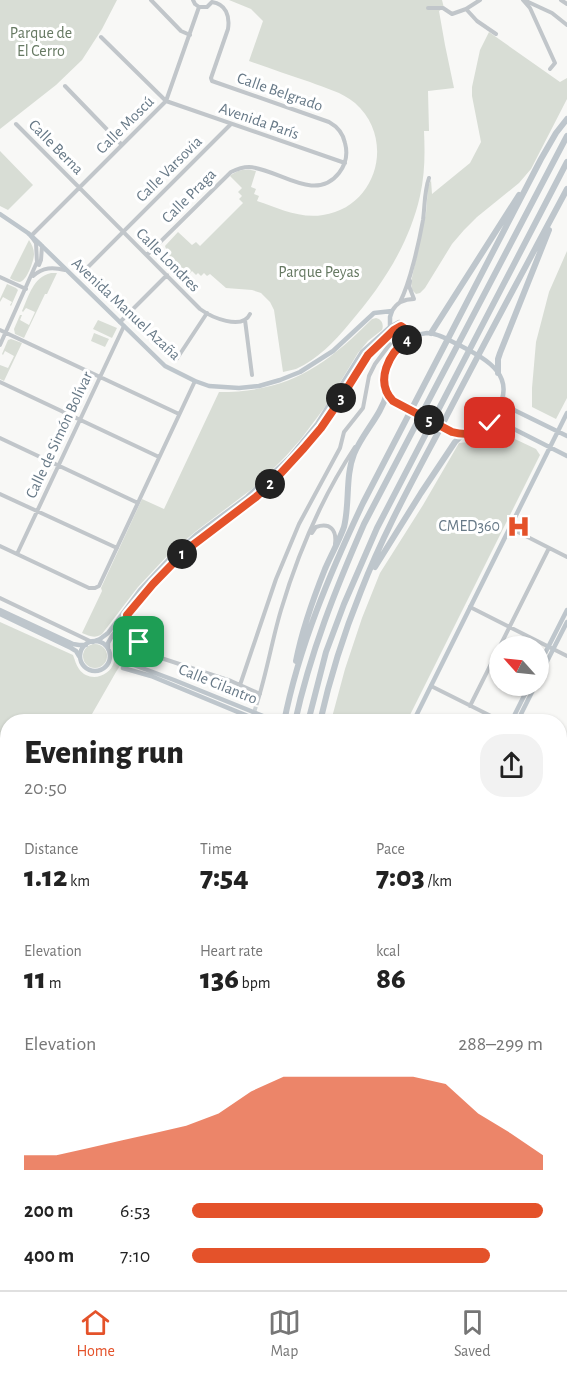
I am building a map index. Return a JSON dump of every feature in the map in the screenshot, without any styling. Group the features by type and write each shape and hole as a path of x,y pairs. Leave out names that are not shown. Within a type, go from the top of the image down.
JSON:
{"highway":[{"path":"435,334 556,133 567,119"},
{"path":"297,714 314,651 337,585 364,524 567,136"},
{"path":"286,714 311,624 358,513 541,159"},
{"path":"310,714 326,652 376,528 567,162"},
{"path":"498,373 498,359 503,344 567,190"},
{"path":"322,714 350,619 397,510 567,190"},
{"path":"292,689 305,624 346,518 352,460 366,432 383,408 387,393"},
{"path":"350,619 376,564 393,536 444,457 462,435"}],"main road":[{"name":"Avenida Manuel Azaña","path":"0,214 41,245 165,366 209,386 229,388 260,386 300,372 333,351 371,316"},
{"path":"371,316 384,311 392,311 390,325"},
{"path":"371,316 381,315 390,325"},
{"path":"80,657 81,650 86,645 108,633 140,590 168,560 197,534 253,492 289,458 317,424 362,352 390,325 403,323 417,335"},
{"path":"0,612 76,651 86,668 99,671 103,669 108,662 110,639 153,584 185,551 256,497 294,459 327,419 358,368 376,346 401,326 406,331 408,339"},
{"path":"435,334 484,358 498,373 503,386 503,397 490,423 480,431 462,435 447,430 404,408 393,401 387,393 384,381 388,363 397,348 417,335 435,334"},
{"path":"503,397 516,411 567,436"},
{"path":"417,714 567,413"},
{"path":"490,423 502,423 567,456"},
{"path":"549,653 567,610"},
{"path":"0,612 73,644 86,645"},
{"path":"549,651 567,622"},
{"path":"92,642 103,644 108,649"},
{"name":"Calle Cilantro","path":"243,714 151,676 123,668 126,663 149,670 259,714"},
{"path":"515,714 524,696"},
{"path":"521,714 530,696"}],"street":[{"path":"151,0 190,35"},
{"path":"193,0 199,7 207,7 212,1"},
{"path":"428,8 443,8 452,14 480,0"},
{"path":"523,0 552,13 567,24"},
{"path":"523,0 530,8 555,63 550,69"},
{"path":"561,0 567,4"},
{"name":"Calle Belgrado","path":"212,1 225,9 229,21 212,81 334,125 342,134 347,151 345,163"},
{"name":"Calle Moscú","path":"31,236 166,101 199,7"},
{"path":"466,9 477,21 496,34"},
{"path":"101,37 166,101"},
{"path":"65,86 122,145"},
{"name":"Avenida París","path":"166,101 345,163"},
{"name":"Calle Berna","path":"16,124 80,188"},
{"name":"Calle Varsovia","path":"85,270 231,124"},
{"name":"Calle Praga","path":"147,255 231,172 246,167 255,168 315,186 334,178 345,163"},
{"path":"392,311 405,292 423,219 429,178"},
{"name":"Calle Londres","path":"80,188 200,309 222,320 245,321"},
{"path":"31,236 36,243 39,261"},
{"path":"0,345 39,261 41,245"},
{"path":"39,261 54,258"},
{"path":"400,302 414,299 409,286 412,266"},
{"path":"31,278 46,268 67,270"},
{"name":"Calle de Simón Bolívar","path":"17,554 100,377 122,324 167,275"},
{"path":"0,277 26,289"},
{"path":"176,360 207,313"},
{"path":"250,314 245,321 252,375"},
{"path":"0,330 179,414"},
{"path":"240,685 276,579 299,524 340,448 344,432 363,408 369,376 390,344"},
{"path":"0,546 88,588 99,586 195,381"},
{"path":"0,382 159,457"},
{"path":"258,703 281,610 303,549 328,493 350,454 366,432"},
{"path":"0,438 138,502"},
{"path":"0,494 117,548"},
{"path":"303,549 316,527 323,525 334,531 336,535 331,556"},
{"path":"510,528 567,557"},
{"path":"470,705 549,548"},
{"path":"0,598 92,642"},
{"path":"469,607 567,656"},
{"path":"127,615 139,642 145,650 155,656 231,681 260,694"},
{"path":"431,686 487,714"}],"green space":[{"name":"Parque de El Cerro","path":"0,0 117,0 82,60 56,85 0,129"},
{"name":"Parque Peyas","path":"229,0 442,0 444,8 439,11 454,88 428,91 429,131 424,131 423,180 409,231 383,280 337,337 311,360 296,369 283,372 274,310 270,302 261,293 252,290 226,288 210,274 207,276 204,273 201,276 192,271 182,281 164,264 168,256 165,246 178,232 192,245 196,242 200,246 243,203 239,199 242,196 238,192 242,188 230,176 243,170 256,171 251,187 256,189 254,194 259,196 257,201 289,212 314,216 342,209 357,199 368,186 375,170 377,152 375,135 368,118 355,103 345,96 249,61 263,21 251,9"},
{"path":"489,32 560,82 567,78 567,99 531,169 519,183 464,230 452,244 425,288 416,294 412,290 411,282 426,213 428,187 431,180 432,194 470,163 481,142 472,87 480,50"},
{"path":"0,151 33,185 8,210 0,206"},
{"path":"29,240 34,250 33,261 24,279 18,282 10,278"},
{"path":"567,251 567,398 556,419 532,407 532,388 536,342 549,292"},
{"path":"57,273 24,338 15,334 14,329 20,315 22,315 20,320 29,325 35,312 26,308 22,311 32,288 45,275"},
{"path":"7,284 18,290 11,306 12,302 3,297 0,302"},
{"path":"376,318 382,322 382,330 358,353 325,407 286,456 256,486 169,554 138,587 102,634 94,637 82,633 142,499 164,509 219,392 266,387 304,373 321,363"},
{"path":"98,320 117,328 112,338 93,329"},
{"path":"94,333 109,339 105,347 91,341"},
{"path":"8,340 22,343 4,381 0,379 0,365 8,368 14,356 5,351 2,354"},
{"path":"498,431 536,449 540,455 410,714 333,714 362,618 380,573 459,443 479,441"},
{"path":"0,622 73,655 79,669 93,677 104,674 112,667 115,659 113,642 118,634 128,635 135,642 92,714 0,714"},
{"path":"95,644 103,648 107,656 103,664 95,668 87,664 83,656 87,648"}],"tunnel":[{"path":"254,714 257,703"}],"place":[{"name":"CMED360","path":"518,526"}],"route":[{"path":"139,642 127,615 135,604 185,551 256,497 294,459 327,419 368,355 398,327 404,328 408,339 393,353 384,376 387,393 393,401 462,435 480,431 490,423"}]}
